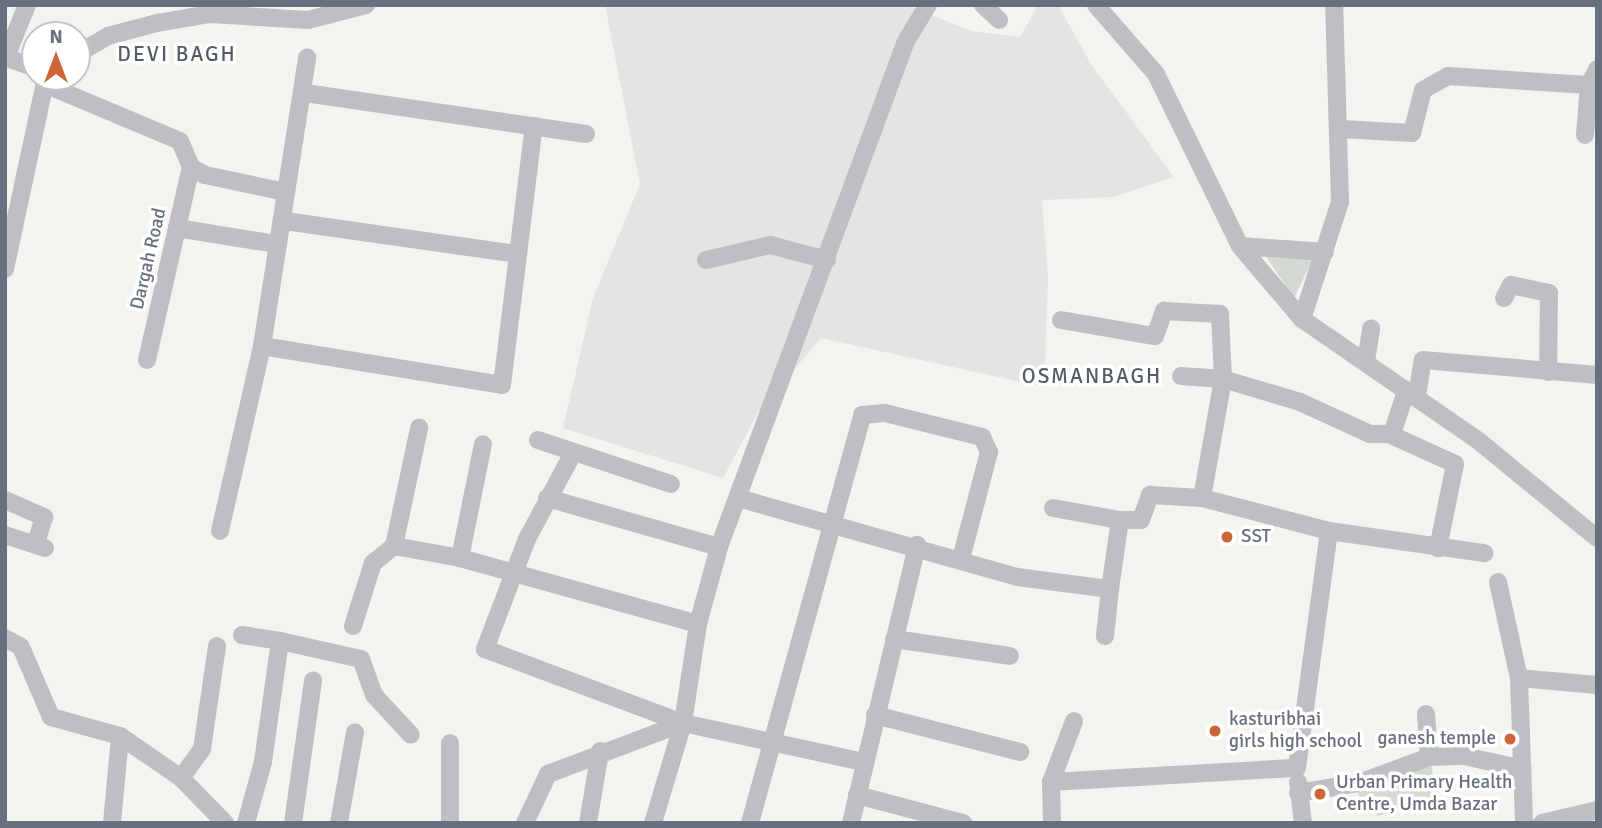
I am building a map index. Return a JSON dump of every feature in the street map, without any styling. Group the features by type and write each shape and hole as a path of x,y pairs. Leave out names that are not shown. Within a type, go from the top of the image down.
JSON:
{"street":[{"path":"5,57 27,5"},
{"path":"91,46 107,36 213,10 308,20 366,5"},
{"path":"653,823 683,723 698,624 719,547 906,41 928,5"},
{"path":"983,5 999,20"},
{"path":"1302,319 1340,202 1341,128 1334,5"},
{"path":"1105,10 1156,75 1240,246 1302,319 1411,393 1597,538"},
{"path":"220,531 262,346 276,244 285,221 286,192 304,93 307,57"},
{"path":"1341,128 1412,133 1423,90 1448,76 1593,77 1585,135"},
{"path":"5,269 33,129 45,91"},
{"path":"70,91 180,141 191,167 205,175 286,192"},
{"path":"304,93 586,134"},
{"path":"262,346 502,385 534,126"},
{"name":"Dargah Road","path":"147,360 191,167"},
{"path":"285,221 517,254"},
{"path":"177,228 276,244"},
{"path":"706,260 769,246 827,260"},
{"path":"1240,246 1325,252"},
{"path":"1504,298 1511,285 1549,293 1548,372"},
{"path":"1061,320 1155,336 1164,311 1220,314 1223,379 1202,498"},
{"path":"1366,361 1371,328"},
{"path":"1389,434 1411,393 1423,359 1597,375"},
{"path":"1181,376 1223,379 1300,402 1370,434 1389,434 1455,464 1438,548"},
{"path":"750,823 771,739 835,523 862,415 885,412 982,437 989,452 961,559"},
{"path":"353,625 373,563 394,546 419,428"},
{"path":"538,440 572,455 671,484"},
{"path":"460,558 482,444"},
{"path":"572,455 547,498 512,573 485,649 683,723 771,739 863,762"},
{"path":"1053,508 1120,520 1141,520 1150,495 1202,498 1329,531 1484,553"},
{"path":"547,498 719,547"},
{"path":"738,498 917,545 1017,577 1110,589"},
{"path":"5,500 44,517 41,546 5,535"},
{"path":"1105,636 1120,520"},
{"path":"1303,823 1297,768 1329,531"},
{"path":"851,823 863,762 917,545"},
{"path":"394,546 460,558 698,624"},
{"path":"1498,582 1519,678 1524,823"},
{"path":"242,635 361,659 374,695 411,735"},
{"path":"5,638 21,647 51,717 120,736 181,778 225,823"},
{"path":"894,639 1010,656"},
{"path":"246,823 263,762 280,641"},
{"path":"181,778 202,750 217,646"},
{"path":"1519,678 1597,685"},
{"path":"293,823 313,680"},
{"path":"1426,714 1429,757"},
{"path":"875,715 1020,752"},
{"path":"1052,823 1051,782 1074,721"},
{"path":"525,823 541,780 600,751 683,723"},
{"path":"339,823 355,732"},
{"path":"112,823 120,736"},
{"path":"450,743 450,823"},
{"path":"588,823 600,751"},
{"path":"1298,793 1359,783 1429,757 1464,756 1523,769"},
{"path":"1051,782 1297,768"},
{"path":"856,795 963,822"},
{"path":"1542,823 1597,810"}],"shaded area":[{"path":"605,5 906,5 971,31 1020,37 1038,5 1058,5 1092,66 1174,177 1113,197 1042,200 1048,277 1044,387 821,338 758,412 723,478 563,428 593,298 640,184"},
{"path":"1256,242 1319,247 1294,298"},
{"path":"1431,765 1438,799 1377,816 1370,797 1360,799 1356,787"}],"place":[{"name":"SST","path":"1227,537"},
{"name":"kasturibhai girls high school","path":"1215,731"},
{"name":"ganesh temple","path":"1510,739"},
{"name":"Urban Primary Health Centre, Umda Bazar","path":"1320,794"}],"district":[{"name":"DEVI BAGH","path":"177,54"},
{"name":"OSMANBAGH","path":"1092,376"}]}
